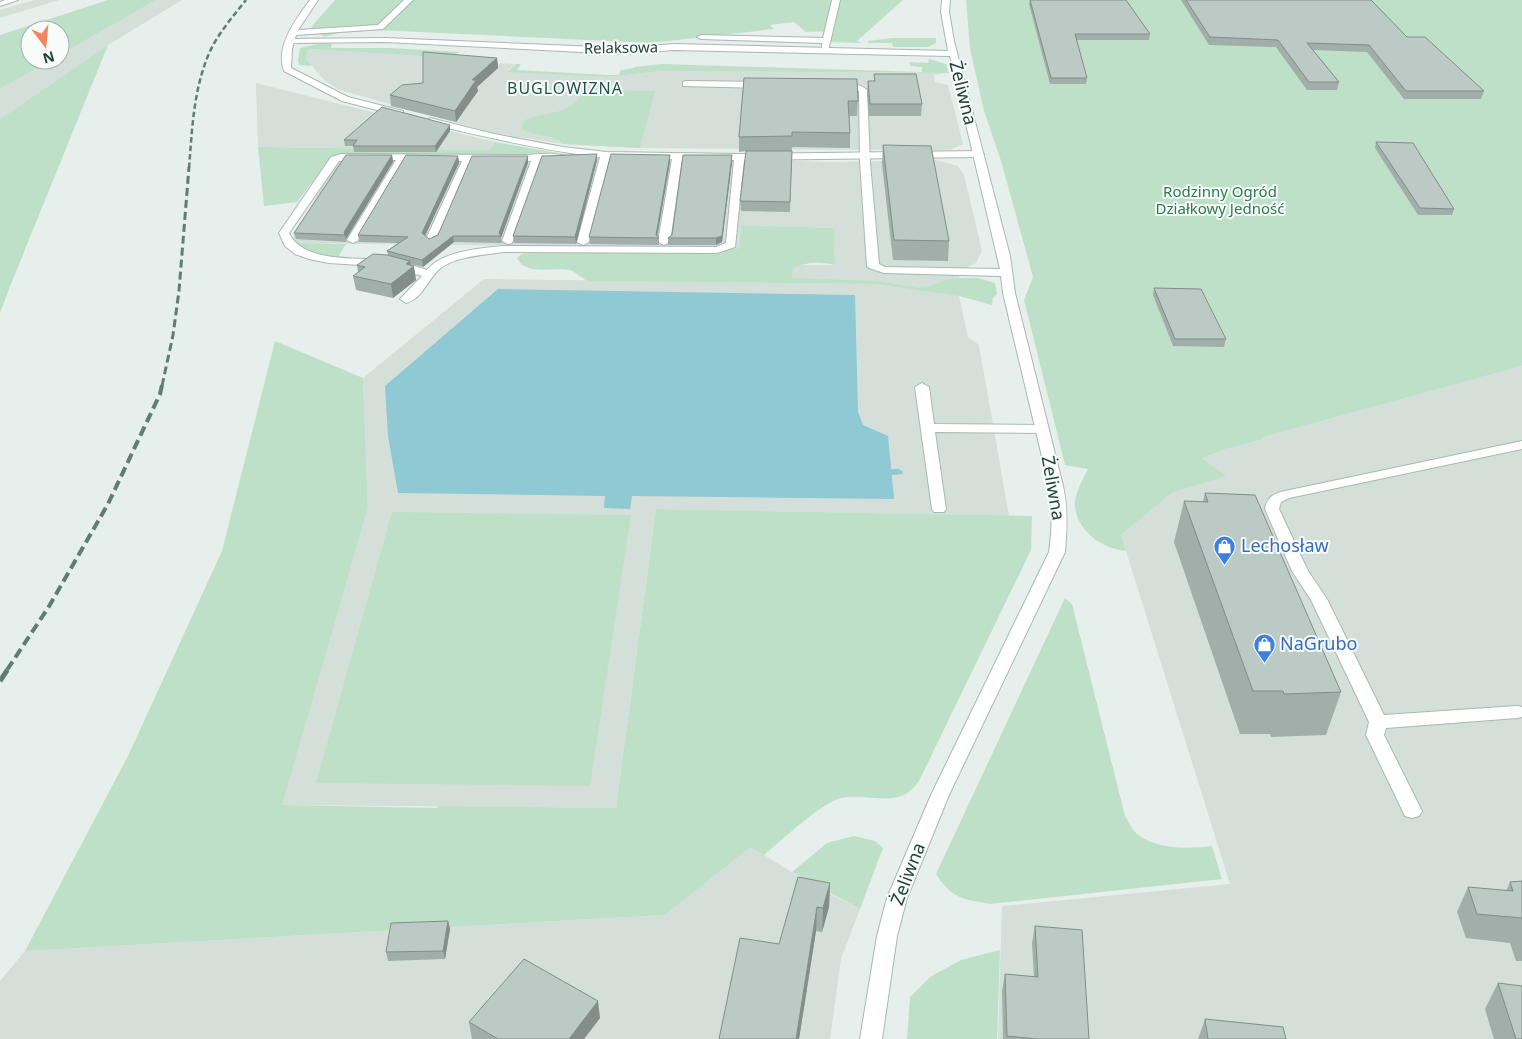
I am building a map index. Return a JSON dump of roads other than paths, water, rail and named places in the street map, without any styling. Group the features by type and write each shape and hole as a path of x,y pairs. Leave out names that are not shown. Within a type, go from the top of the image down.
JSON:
{"street":[{"path":"0,4 14,0"},
{"path":"314,0 300,18 291,37 286,50 287,69 345,99 406,115"},
{"path":"291,37 380,26 410,0"},
{"path":"825,51 836,0"},
{"name":"Żeliwna","path":"871,1039 887,936 897,898 940,795 1057,552 1061,518 1059,502 1006,273 1004,256 954,54 945,12 946,0"},
{"name":"Relaksowa","path":"291,37 621,51 674,47 954,54"},
{"path":"701,37 826,42"},
{"path":"686,84 774,85"},
{"path":"832,86 851,86 863,90 872,266 884,270 1006,273"},
{"path":"424,119 494,137 600,154 739,157 979,154"},
{"path":"428,274 392,264 317,257 300,253 289,246 285,240 284,233 335,160 350,156 584,157 600,154"},
{"path":"583,242 600,154"},
{"path":"353,240 404,156"},
{"path":"431,241 469,157"},
{"path":"508,241 538,157"},
{"path":"664,242 677,157"},
{"path":"406,299 418,289 436,266 445,260 488,250 707,250 727,248 731,245 739,157"},
{"path":"922,387 939,509"},
{"path":"927,428 1041,428"},
{"path":"1412,811 1375,735 1378,722 1320,599 1300,570 1272,509 1274,500 1285,495 1522,444"},
{"path":"1378,722 1517,712"}],"water":[{"path":"498,289 855,295 858,412 863,425 888,436 894,499 632,496 630,509 604,508 605,496 398,493 388,436 385,386"}],"waterway":[{"path":"892,472 899,472"}],"railway":[{"path":"189,168 198,87 206,61 218,37 246,0"},
{"path":"162,386 173,335 179,291 189,167"},
{"path":"7,670 48,608 108,504 160,394 162,385"},
{"path":"0,681 8,669"}],"place":[{"name":"Lechosław","path":"1225,565"},
{"name":"NaGrubo","path":"1264,663"}],"district":[{"name":"BUGLOWIZNA","path":"565,88"}],"park label":[{"name":"Rodzinny Ogród Działkowy Jedność","path":"1220,200"}]}
